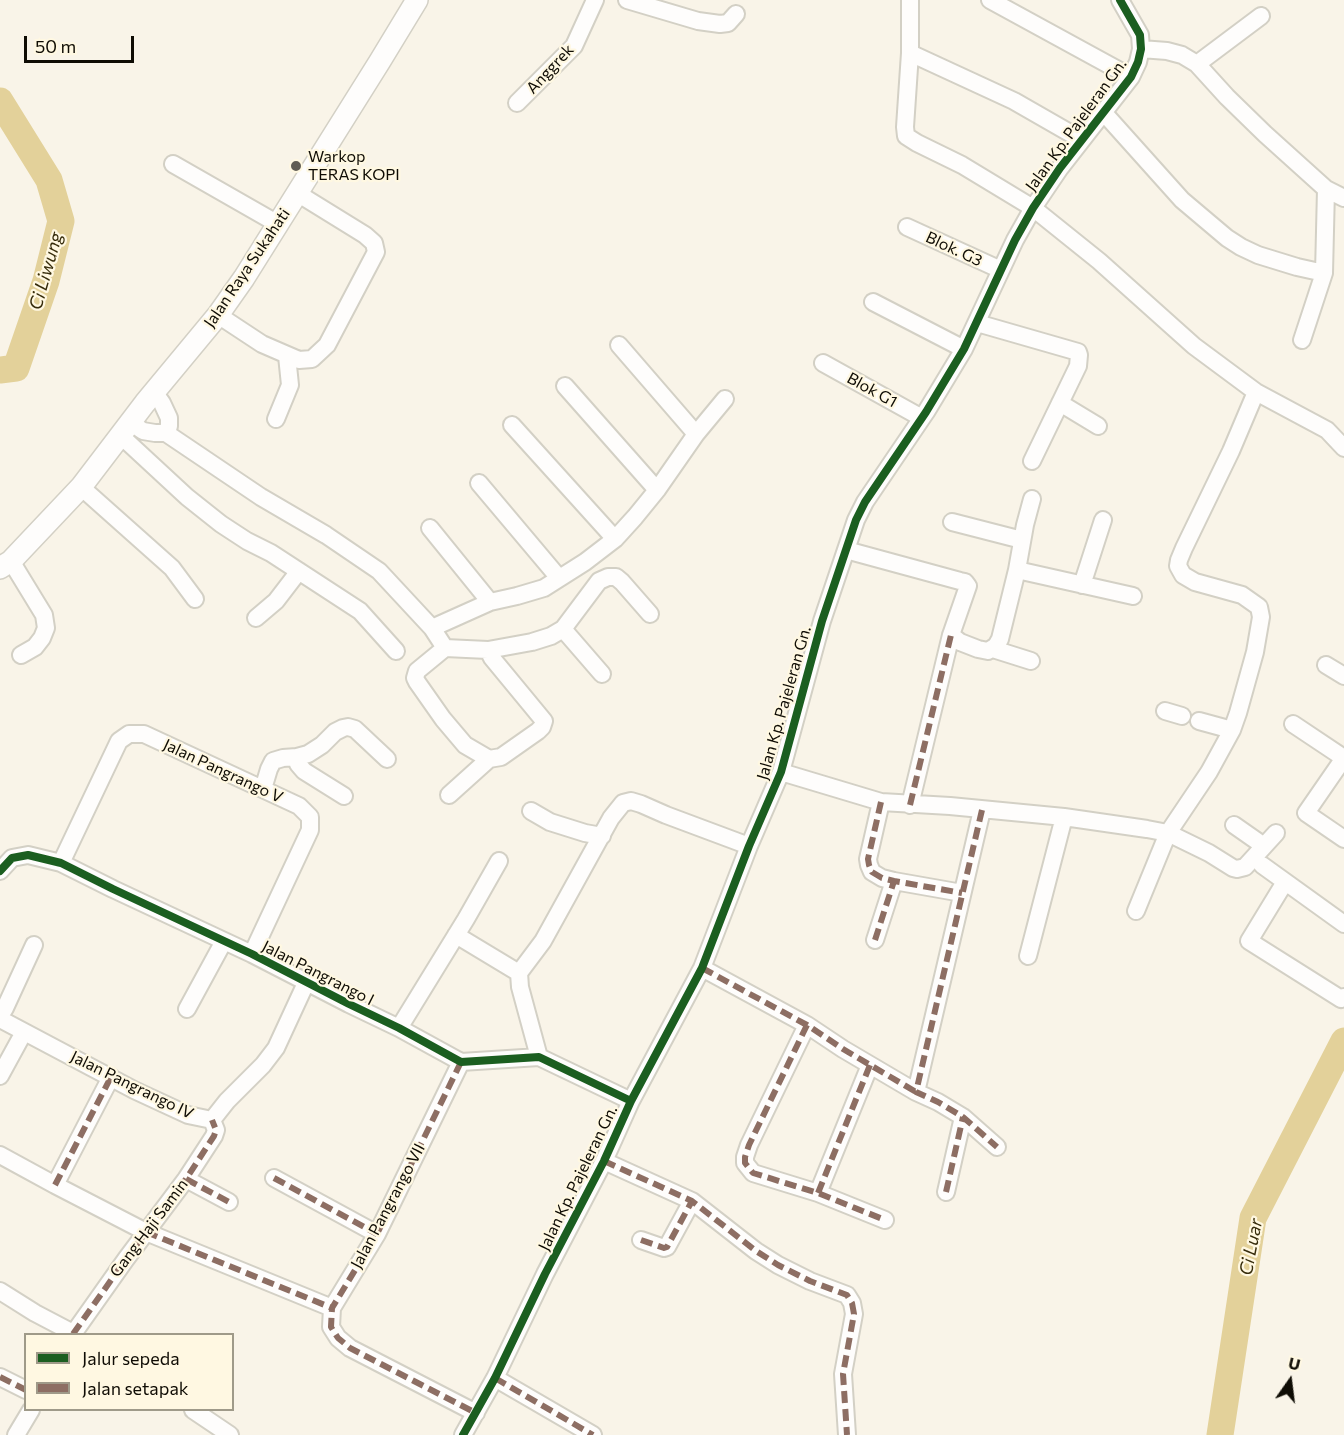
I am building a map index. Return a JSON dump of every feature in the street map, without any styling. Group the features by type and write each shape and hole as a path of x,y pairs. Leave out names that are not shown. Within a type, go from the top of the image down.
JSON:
{"main road":[{"name":"Jalan Raya Sukahati","path":"6,564 81,487 125,428 218,315 244,278 417,0"}],"street":[{"name":"Anggrek","path":"517,103 574,46 595,0"},
{"path":"627,0 698,21 720,24 728,23 736,14"},
{"path":"910,0 910,53 904,127 906,136 962,165 1033,208 1099,261 1194,346 1256,392 1325,428 1344,448"},
{"path":"990,0 1131,77"},
{"name":"Jalan Kp. Pajeleran Gn.","path":"463,1435 495,1378 545,1274 604,1161 631,1101 702,968 749,846 781,772 816,644 856,520 865,502 922,418 964,349 1033,208 1131,77 1138,62 1141,49 1140,35 1120,0"},
{"path":"1197,64 1261,16"},
{"path":"1141,49 1182,55 1197,64 1265,134 1326,189 1344,198"},
{"path":"910,53 1014,101 1082,140"},
{"path":"1104,112 1182,200 1227,238 1258,255 1324,273"},
{"path":"173,164 278,224"},
{"path":"1302,340 1324,273 1326,189"},
{"path":"218,315 262,344 299,360 312,358 327,345 376,252 374,243 365,236 297,193"},
{"name":"Blok. G3","path":"907,227 1001,270"},
{"path":"873,302 964,349"},
{"path":"977,323 1078,352 1080,358 1078,366 1032,461"},
{"path":"619,345 696,434"},
{"path":"276,419 290,385 287,356"},
{"name":"Blok G1","path":"823,363 922,418"},
{"path":"565,386 657,490"},
{"path":"154,392 169,418 166,433"},
{"path":"1136,911 1168,833 1209,772 1232,730 1255,652 1261,617 1259,607 1242,595 1195,582 1183,575 1178,566 1256,392"},
{"path":"432,628 490,602 544,588 585,562 615,539 657,490 696,434 725,399"},
{"path":"1060,403 1098,426"},
{"path":"512,424 615,539"},
{"path":"125,428 166,433 261,497 326,535 379,571 432,628 445,648"},
{"path":"125,428 187,497 221,524 271,553 360,611 396,651"},
{"path":"479,483 560,578"},
{"path":"81,487 172,568 195,598"},
{"path":"993,649 999,639 1017,570 1032,499"},
{"path":"1082,585 1103,520"},
{"path":"952,522 1022,540"},
{"path":"430,528 490,602"},
{"path":"846,550 968,586 951,635 910,805"},
{"path":"6,564 44,615 46,628 42,638 35,647 21,655"},
{"path":"1017,570 1133,596"},
{"path":"256,618 276,601 299,571"},
{"path":"489,759 465,745 443,719 417,682 417,671 445,648 488,650 551,636 563,629 599,581 608,577 616,577 622,582 650,614"},
{"path":"563,629 602,674"},
{"path":"951,635 960,642 978,649 988,651 993,649 1031,661"},
{"path":"449,795 489,759 501,757 538,731 544,721 492,658 488,650"},
{"path":"1326,665 1344,676"},
{"path":"1164,711 1182,716"},
{"path":"1199,720 1232,730"},
{"path":"1293,724 1344,758 1306,813 1344,839"},
{"path":"263,789 273,761 308,754 343,728 355,729 387,759"},
{"name":"Jalan Pangrango V","path":"61,863 119,741 129,734 144,734 299,806 310,817 310,830 252,954"},
{"path":"297,757 298,764 304,771 344,796"},
{"path":"781,772 881,802 1064,817 1168,833 1237,869 1245,867 1276,833"},
{"path":"539,1057 520,987 519,973 543,941 611,818 623,803 631,801 641,804 749,846"},
{"path":"881,802 868,859 872,872 894,881 962,893"},
{"path":"916,1092 982,810"},
{"path":"531,811 550,822 602,837"},
{"path":"1028,956 1064,817"},
{"path":"1234,825 1264,846"},
{"name":"Jalan Pangrango I","path":"0,871 12,858 27,855 61,863 252,954 461,1062"},
{"path":"399,1028 499,861"},
{"path":"1262,865 1344,924"},
{"path":"875,940 894,881"},
{"path":"1285,882 1249,941 1341,999 1344,997"},
{"path":"456,935 519,973"},
{"path":"187,1009 224,941"},
{"path":"0,1017 34,945"},
{"path":"702,968 807,1025 870,1065 963,1117 997,1147"},
{"name":"Jalan Pangrango IV","path":"0,1017 24,1032 188,1115 212,1120 276,1048 306,983"},
{"path":"807,1025 744,1157 748,1168 753,1173 818,1193 885,1220"},
{"path":"0,1076 24,1032"},
{"path":"461,1062 539,1057 631,1101"},
{"name":"Jalan Pangrango VII","path":"332,1308 377,1234 461,1062"},
{"path":"818,1193 870,1065"},
{"path":"55,1185 111,1077"},
{"path":"946,1192 963,1117"},
{"name":"Gang Haji Samin","path":"75,1333 186,1179 214,1136 216,1130 212,1120"},
{"path":"0,1155 146,1232 332,1308 331,1327 338,1338 350,1348 476,1413"},
{"path":"604,1161 692,1201 756,1251 778,1265 810,1281 847,1295 852,1303 854,1314 843,1374 847,1435"},
{"path":"274,1178 377,1234"},
{"path":"186,1179 229,1202"},
{"path":"641,1240 665,1249 692,1201"},
{"path":"0,1290 35,1313 72,1333"},
{"path":"0,1377 24,1389"},
{"path":"495,1378 594,1435"},
{"path":"15,1435 30,1411"},
{"path":"194,1411 230,1435"}],"waterway":[{"name":"Ci Liwung","path":"0,101 49,180 61,221 46,281 16,368 0,370"},
{"name":"Ci Luar","path":"1220,1435 1253,1218 1344,1041"}],"marked path":[{"path":"910,805 951,635"},
{"path":"881,802 868,859 872,872 894,881 962,893"},
{"path":"982,810 916,1092 963,1117 997,1147"},
{"path":"875,940 894,881"},
{"path":"702,968 807,1025 916,1092"},
{"path":"807,1025 749,1145 745,1163 753,1173 818,1193 885,1220"},
{"path":"461,1062 377,1234 332,1308 331,1327 338,1338 350,1348 476,1413"},
{"path":"818,1193 870,1065"},
{"path":"55,1185 111,1077"},
{"path":"946,1192 963,1117"},
{"path":"74,1333 186,1179 214,1136 216,1130 212,1120"},
{"path":"604,1161 692,1201 756,1251 778,1265 810,1281 847,1295 852,1303 854,1314 843,1374 847,1435"},
{"path":"274,1178 377,1234"},
{"path":"186,1179 229,1202"},
{"path":"641,1240 667,1247 692,1201"},
{"path":"146,1232 332,1308"},
{"path":"0,1377 24,1389"},
{"path":"495,1378 593,1435"}],"cycle path":[{"path":"463,1435 495,1378 545,1274 604,1161 631,1101 702,968 749,846 781,772 822,621 856,520 865,502 926,412 964,349 1015,240 1033,208 1060,168 1131,77 1138,62 1141,49 1140,35 1120,0"},
{"path":"0,871 12,858 28,855 61,863 252,954 461,1062 539,1057 631,1101"}],"place":[{"name":"Warkop TERAS KOPI","path":"296,166"}]}
